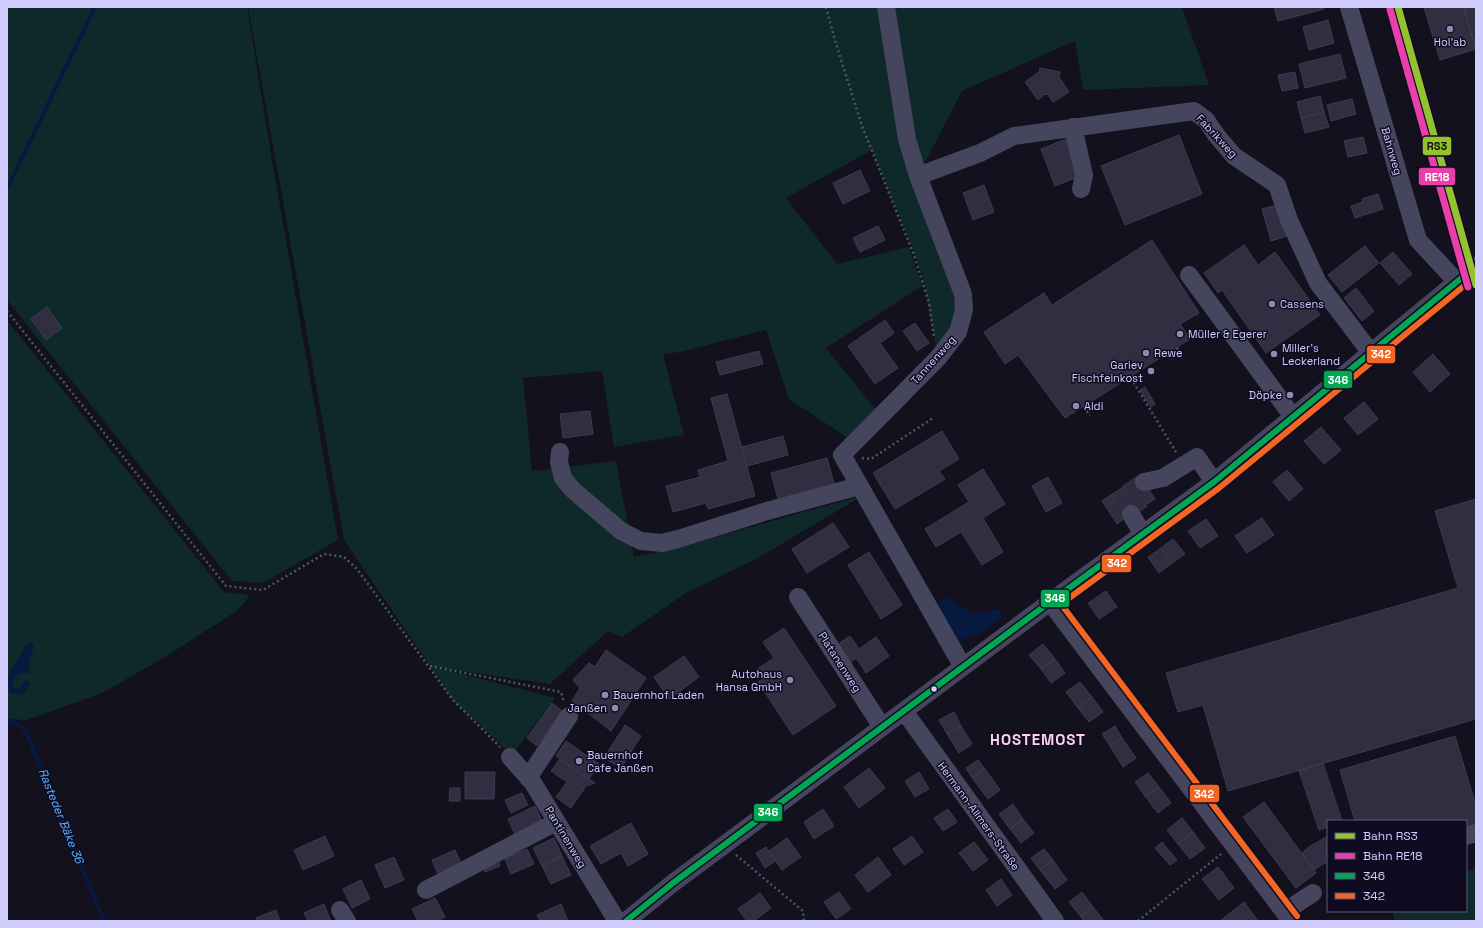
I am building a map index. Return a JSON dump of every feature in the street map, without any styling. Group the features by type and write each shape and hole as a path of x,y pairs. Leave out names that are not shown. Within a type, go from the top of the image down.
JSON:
{"street":[{"name":"Tannenweg","path":"842,455 938,358 958,332 964,310 963,294 918,176 907,139 886,7"},
{"name":"Bahnweg","path":"1349,7 1418,240 1457,282"},
{"name":"Fabrikweg","path":"918,176 980,153 1014,136 1194,111 1206,120 1234,156 1277,185 1289,220 1318,283 1371,353"},
{"path":"1073,128 1084,175 1081,189"},
{"path":"626,921 673,883 1050,602 1214,482 1476,266"},
{"path":"1189,275 1293,417"},
{"path":"560,452 559,462 563,478 573,490 622,531 641,541 667,542 767,511 859,486"},
{"path":"842,455 963,667"},
{"path":"1148,488 1197,456 1214,482"},
{"path":"1131,514 1143,535"},
{"name":"Platanenweg","path":"798,597 882,727"},
{"path":"1050,602 1287,916 1312,893"},
{"name":"Hermann-Allmers-Straße","path":"904,711 1055,921"},
{"path":"528,778 569,716"},
{"name":"Pantinenweg","path":"510,757 528,778 617,921"},
{"path":"426,890 556,822"}],"path":[{"path":"826,7 862,126 916,261 929,303 938,358"},
{"path":"7,310 226,586 263,590 324,554 344,557 357,570 453,700 510,757"},
{"path":"1177,348 1182,355"},
{"path":"1131,378 1185,464"},
{"path":"1084,406 1090,416"},
{"path":"842,455 870,460 933,418"},
{"path":"429,666 560,692 569,716"},
{"path":"1138,921 1233,844"},
{"path":"732,852 804,911 804,921"}],"green space":[{"path":"7,7 247,7 338,540 263,583 232,581 7,300"},
{"path":"248,7 1182,7 1209,85 1083,90 1075,41 962,91 918,176 964,310 938,358 925,285 912,246 872,150 786,198 837,264 909,247 922,286 826,348 880,415 854,442 789,399 766,330 680,352 663,354 684,435 614,447 602,371 523,378 532,471 616,461 634,557 666,551 864,495 756,559 686,593 622,637 608,631 550,684 435,667 555,698 512,755 453,700 344,540"},
{"path":"7,320 224,592 250,595 238,610 165,657 102,693 27,720 7,719"},
{"path":"1476,868 1476,921 1395,921 1392,912 1467,912 1467,872"}],"water":[{"path":"950,598 968,611 981,613 1000,610 1001,615 999,620 977,636 974,635 965,638 962,641 956,641 936,606 943,599"},
{"path":"32,642 34,648 29,658 30,673 20,673 13,678 13,687 20,690 23,682 27,680 30,684 24,694 10,693 8,683 10,674 26,644"}],"building":[{"path":"1274,7 1324,7 1324,9 1278,21"},
{"name":"Hol'ab","path":"1424,7 1469,7 1464,9 1476,49 1440,60"},
{"path":"1476,7 1476,49 1464,9"},
{"path":"1328,20 1334,43 1309,50 1303,27"},
{"path":"1340,54 1346,78 1305,88 1299,64"},
{"path":"1040,68 1060,72 1059,77 1069,92 1053,102 1048,95 1045,94 1038,100 1025,82 1039,72"},
{"path":"1295,72 1298,88 1282,91 1278,75"},
{"path":"1320,96 1324,112 1301,118 1297,102"},
{"path":"1352,99 1356,114 1331,121 1327,105"},
{"path":"1324,112 1329,127 1305,133 1301,118"},
{"path":"1179,135 1202,194 1125,225 1101,166"},
{"path":"1363,137 1367,153 1348,157 1344,141"},
{"path":"1066,139 1080,176 1055,186 1041,149"},
{"path":"860,170 870,191 843,204 833,183"},
{"path":"984,185 994,212 973,220 963,193"},
{"path":"1378,194 1383,209 1355,218 1351,206 1363,202 1362,199"},
{"path":"1281,204 1290,235 1271,241 1262,209"},
{"path":"878,226 885,240 860,252 853,238"},
{"path":"1152,240 1199,313 1180,324 1190,339 1065,418 1018,355 1005,364 984,332 1044,293 1052,305"},
{"name":"Cassens","path":"1244,245 1258,265 1275,252 1320,315 1266,353 1222,290 1218,293 1204,273"},
{"path":"1365,246 1379,263 1342,292 1328,275"},
{"path":"1393,252 1412,274 1399,285 1380,263"},
{"path":"1356,288 1374,311 1362,321 1344,298"},
{"path":"47,307 62,328 46,340 31,319"},
{"path":"885,320 894,333 880,343 898,368 875,384 848,346"},
{"path":"915,323 929,343 917,351 903,331"},
{"path":"759,351 763,364 720,375 716,362"},
{"path":"1433,354 1450,374 1430,392 1413,372"},
{"path":"1145,387 1155,404 1151,407 1140,390"},
{"path":"727,394 755,496 708,509 706,503 673,512 666,486 700,477 698,470 728,461 711,398"},
{"path":"1364,402 1378,419 1358,435 1344,418"},
{"path":"590,411 593,434 563,438 560,414"},
{"path":"1321,427 1341,450 1324,464 1304,441"},
{"path":"942,431 959,459 939,471 945,479 895,509 873,473"},
{"path":"783,436 788,455 747,466 742,447"},
{"path":"827,458 835,487 779,502 771,473"},
{"path":"983,469 1005,504 983,518 1003,552 982,565 961,532 936,547 925,529 969,502 958,485"},
{"path":"1287,470 1303,489 1289,501 1273,482"},
{"path":"1140,476 1155,499 1126,517 1111,495"},
{"path":"1048,477 1062,503 1046,512 1032,486"},
{"path":"1111,495 1126,517 1117,524 1102,501"},
{"path":"1476,499 1476,719 1228,791 1203,705 1178,712 1166,673 1458,588 1435,511"},
{"path":"1262,518 1274,535 1247,553 1235,536"},
{"path":"1206,519 1218,536 1200,548 1188,531"},
{"path":"833,523 849,547 807,573 792,549"},
{"path":"1173,539 1185,554 1172,563 1161,548"},
{"path":"1161,548 1172,563 1159,573 1148,557"},
{"path":"869,552 902,605 881,619 848,565"},
{"path":"1106,591 1117,607 1099,619 1088,603"},
{"name":"Autohaus Hansa GmbH","path":"784,628 836,706 793,735 758,682 763,678 757,669 774,658 763,642"},
{"path":"850,636 859,649 876,637 889,656 866,673 856,658 850,663 837,645"},
{"path":"1043,644 1055,659 1041,669 1029,655"},
{"name":"Bauernhof Laden","path":"606,650 646,678 611,731 572,701 580,688 573,680 589,663 595,667"},
{"path":"684,656 699,677 669,699 654,677"},
{"path":"1055,659 1065,673 1051,683 1041,669"},
{"path":"1080,682 1092,697 1078,708 1066,692"},
{"path":"1092,697 1103,712 1089,722 1078,708"},
{"path":"552,703 562,711 537,746 527,738"},
{"path":"954,712 961,726 947,734 939,720"},
{"path":"625,725 641,736 621,768 604,758"},
{"path":"961,726 972,744 959,753 947,734"},
{"path":"1115,726 1122,738 1110,746 1102,734"},
{"path":"1455,736 1476,806 1476,829 1467,831 1467,820 1355,820 1340,770"},
{"path":"1122,738 1136,758 1123,767 1110,746"},
{"name":"Bauernhof Cafe Janßen","path":"566,741 599,764 589,779 556,756"},
{"path":"560,759 595,783 586,786 571,808 556,797 567,782 551,771"},
{"path":"978,760 985,769 972,778 966,768"},
{"path":"1323,763 1342,820 1327,820 1327,827 1319,830 1299,771"},
{"path":"869,768 885,788 859,808 844,787"},
{"path":"985,769 1000,790 988,799 972,778"},
{"path":"465,772 495,772 494,799 465,799"},
{"path":"919,772 929,789 915,797 905,781"},
{"path":"1148,773 1159,787 1145,796 1135,782"},
{"path":"1159,787 1171,803 1158,813 1145,796"},
{"path":"450,788 460,788 460,801 449,801"},
{"path":"522,793 528,805 511,813 505,800"},
{"path":"1264,802 1316,873 1296,888 1243,817"},
{"path":"1013,804 1023,819 1010,829 999,814"},
{"path":"535,806 544,825 516,837 508,819"},
{"path":"823,809 834,826 814,839 804,822"},
{"path":"948,809 957,822 943,831 934,818"},
{"path":"1182,818 1193,832 1178,844 1167,830"},
{"path":"1023,819 1034,833 1021,843 1010,829"},
{"path":"631,823 648,854 628,866 621,853 601,864 590,846"},
{"path":"1193,832 1205,848 1190,859 1178,844"},
{"path":"325,836 334,856 303,870 294,850"},
{"path":"912,836 923,852 904,865 893,849"},
{"path":"1327,837 1327,862 1314,870 1302,853"},
{"path":"554,838 562,856 542,866 533,848"},
{"path":"787,838 801,857 782,870 769,851"},
{"path":"974,842 988,860 973,871 959,853"},
{"path":"1162,842 1177,860 1170,865 1155,848"},
{"path":"766,847 775,861 765,868 756,853"},
{"path":"527,849 534,864 511,874 505,859"},
{"path":"1044,849 1053,860 1040,870 1031,858"},
{"path":"455,850 462,866 439,877 432,860"},
{"path":"562,856 571,875 551,884 542,866"},
{"path":"394,857 404,880 385,888 375,865"},
{"path":"878,857 891,875 868,892 855,875"},
{"path":"498,859 500,866 485,872 482,865"},
{"path":"1053,860 1067,880 1055,889 1040,870"},
{"path":"1218,867 1234,888 1219,900 1202,879"},
{"path":"1001,879 1012,895 997,906 986,890"},
{"path":"361,880 370,899 352,908 343,889"},
{"path":"839,892 851,909 836,919 824,902"},
{"path":"1082,892 1093,907 1081,917 1069,902"},
{"path":"760,893 771,908 754,921 747,921 738,909"},
{"path":"435,898 445,917 437,921 418,921 412,909"},
{"path":"1244,902 1258,921 1220,921"},
{"path":"324,904 331,921 308,921 304,913"},
{"path":"561,904 568,921 540,921 537,915"},
{"path":"1093,907 1104,921 1084,921 1081,917"},
{"path":"276,910 280,921 257,921 256,918"}],"waterway":[{"path":"7,189 95,7"},
{"name":"Rasteder Bäke 36","path":"7,721 17,723 26,732 104,921"}],"tunnel":[{"path":"1131,514 1121,497 1144,482"},
{"path":"1128,509 1151,494"}],"rail line":[{"name":"RS3","path":"1398,7 1476,285"},
{"name":"RE18","path":"1390,9 1468,287"}],"transit line":[{"name":"346","path":"626,921 673,883 1050,602 1214,482 1476,266"},
{"name":"342","path":"1297,916 1061,604 1219,488 1476,276"}],"place":[{"name":"Hol'ab","path":"1450,29"},
{"name":"Cassens","path":"1272,304"},
{"name":"Müller & Egerer","path":"1180,334"},
{"name":"Rewe","path":"1146,353"},
{"name":"Miller's Leckerland","path":"1274,354"},
{"name":"Gariev Fischfeinkost","path":"1151,371"},
{"name":"Döpke","path":"1290,395"},
{"name":"Aldi","path":"1076,406"},
{"name":"Autohaus Hansa GmbH","path":"790,680"},
{"name":"Bauernhof Laden","path":"605,695"},
{"name":"Janßen","path":"615,708"},
{"name":"Bauernhof Cafe Janßen","path":"579,761"}],"district":[{"name":"HOSTEMOST","path":"1038,739"}]}
